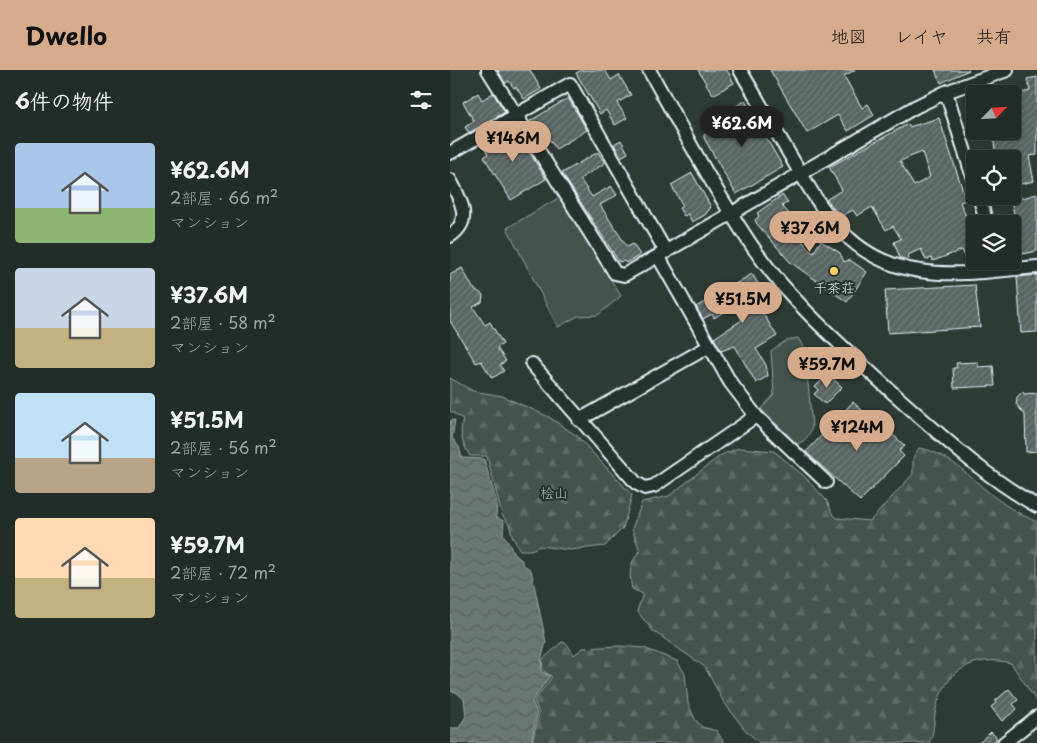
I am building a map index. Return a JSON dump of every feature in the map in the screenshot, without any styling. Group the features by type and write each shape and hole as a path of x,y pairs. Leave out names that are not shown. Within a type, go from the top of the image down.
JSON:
{"street":[{"path":"488,70 616,273 624,275 895,118 946,92 1007,70"},
{"path":"649,70 732,214 781,285 812,317 955,448 1003,485 1037,506"},
{"path":"740,70 800,174 834,225 854,244 876,258 897,267 947,274 971,270"},
{"path":"450,153 570,84 662,254 708,347 730,382 756,416 826,482"},
{"path":"946,92 966,155"},
{"path":"450,180 463,204 464,213 456,232 450,236"},
{"path":"1021,266 1037,267"},
{"path":"579,420 708,347"},
{"path":"532,364 636,483 645,488 654,486 756,416"},
{"path":"1004,743 1037,717"}],"green space":[{"path":"560,197 621,296 598,315 578,316 558,327 507,228"},
{"path":"798,338 808,355 807,373 812,427 807,437 797,444 761,409 774,395 771,351 787,340"},
{"name":"桧山","path":"450,378 473,391 502,396 549,417 577,436 632,495 623,528 605,546 570,550 540,546 531,550 520,550 513,538 509,524 502,515 487,456 470,456 462,438 463,419 450,411"},
{"path":"739,448 774,451 805,477 827,501 832,513 837,518 870,521 913,474 913,458 919,448 929,450 947,459 999,500 1037,522 1037,702 1011,663 985,661 963,668 946,685 936,709 929,743 760,743 746,731 723,701 705,667 653,631 637,611 643,594 632,589 630,578 632,564 640,551 632,529 642,502 669,496 721,455"},
{"path":"562,642 567,644 574,655 583,648 619,646 644,648 677,661 685,674 688,703 695,719 702,727 717,731 724,743 532,743 539,713 534,701 552,677 543,670 542,660"}],"water":[{"path":"455,420 452,438 459,447 462,458 484,459 497,503 496,517 504,521 503,534 516,556 522,560 522,564 531,570 546,642 542,656 541,671 550,676 532,701 537,713 531,743 450,743 450,728 459,728 466,716 464,699 456,692 450,691 450,421"}],"building":[{"path":"498,70 530,70 541,89 524,99 516,87 514,88 509,81 505,83"},
{"path":"582,70 605,70 611,80 619,75 631,95 617,103 627,118 615,125 606,110 600,114 576,73"},
{"path":"698,70 727,70 734,83 713,95"},
{"path":"770,70 855,70 844,76 862,108 868,104 874,115 848,131 838,115 807,133"},
{"path":"935,70 969,70 941,83"},
{"path":"1037,77 1037,155 1029,156 1034,181 1021,184 1021,150 995,150 993,140 1021,140 1021,93 1030,91 1027,79"},
{"path":"478,93 482,100 493,93 505,112 469,133 465,127 474,121 463,102"},
{"path":"568,98 587,130 556,149 545,133 539,137 530,121"},
{"path":"745,101 783,167 736,194 704,135 710,130 711,125 724,119 722,114"},
{"path":"939,118 966,200 960,202 966,216 966,259 962,250 933,261 932,258 926,260 921,249 908,255 909,259 900,258 894,242 901,239 893,226 886,230 872,207 857,216 853,210 840,217 827,199 842,190 829,167 908,124 909,127","holes":["922,152 930,177 914,186 900,161"]},
{"path":"513,126 546,179 511,200 484,157 488,154 482,144"},
{"path":"621,140 628,153 621,157 614,144"},
{"path":"598,152 605,163 580,179 592,197 611,186 617,195 600,205 627,247 633,244 640,255 626,263 624,261 619,262 562,173"},
{"path":"692,173 711,207 705,215 692,222 688,214 684,216 679,208 683,206 671,185"},
{"path":"1037,194 1037,251 1023,254 1021,247 1021,215 1014,215 1012,205 1021,205 1021,198"},
{"path":"782,195 788,202 782,206 794,219 787,224 813,253 821,241 840,253 844,262 850,260 867,272 847,302 790,262 757,224 755,220 759,216 757,213"},
{"path":"462,268 473,288 483,295 482,302 473,307 485,325 490,322 503,344 497,348 506,361 500,365 504,371 492,378 481,361 476,363 450,321 450,275"},
{"path":"752,274 759,285 756,287 765,303 759,307 777,336 756,349 766,365 768,376 756,383 735,346 721,351 714,338 742,320 733,306 714,318 712,314 703,319 696,307"},
{"path":"1037,275 1037,332 1021,333 1017,277"},
{"path":"975,285 980,327 888,333 885,290"},
{"path":"978,362 978,367 993,366 995,386 954,388 953,368 957,368 956,363"},
{"path":"828,374 842,387 825,404 814,394 818,390 815,387"},
{"path":"1023,391 1024,394 1037,393 1037,451 1026,452 1025,415 1016,404 1017,397"},
{"path":"853,402 881,428 887,433 889,431 905,446 899,451 904,456 860,501 806,452"},
{"path":"1009,689 1018,700 1013,704 1017,709 1002,721 991,707"},
{"path":"991,732 997,738 994,743 979,743"}],"place":[{"name":"千茶荘","path":"834,271"}]}
